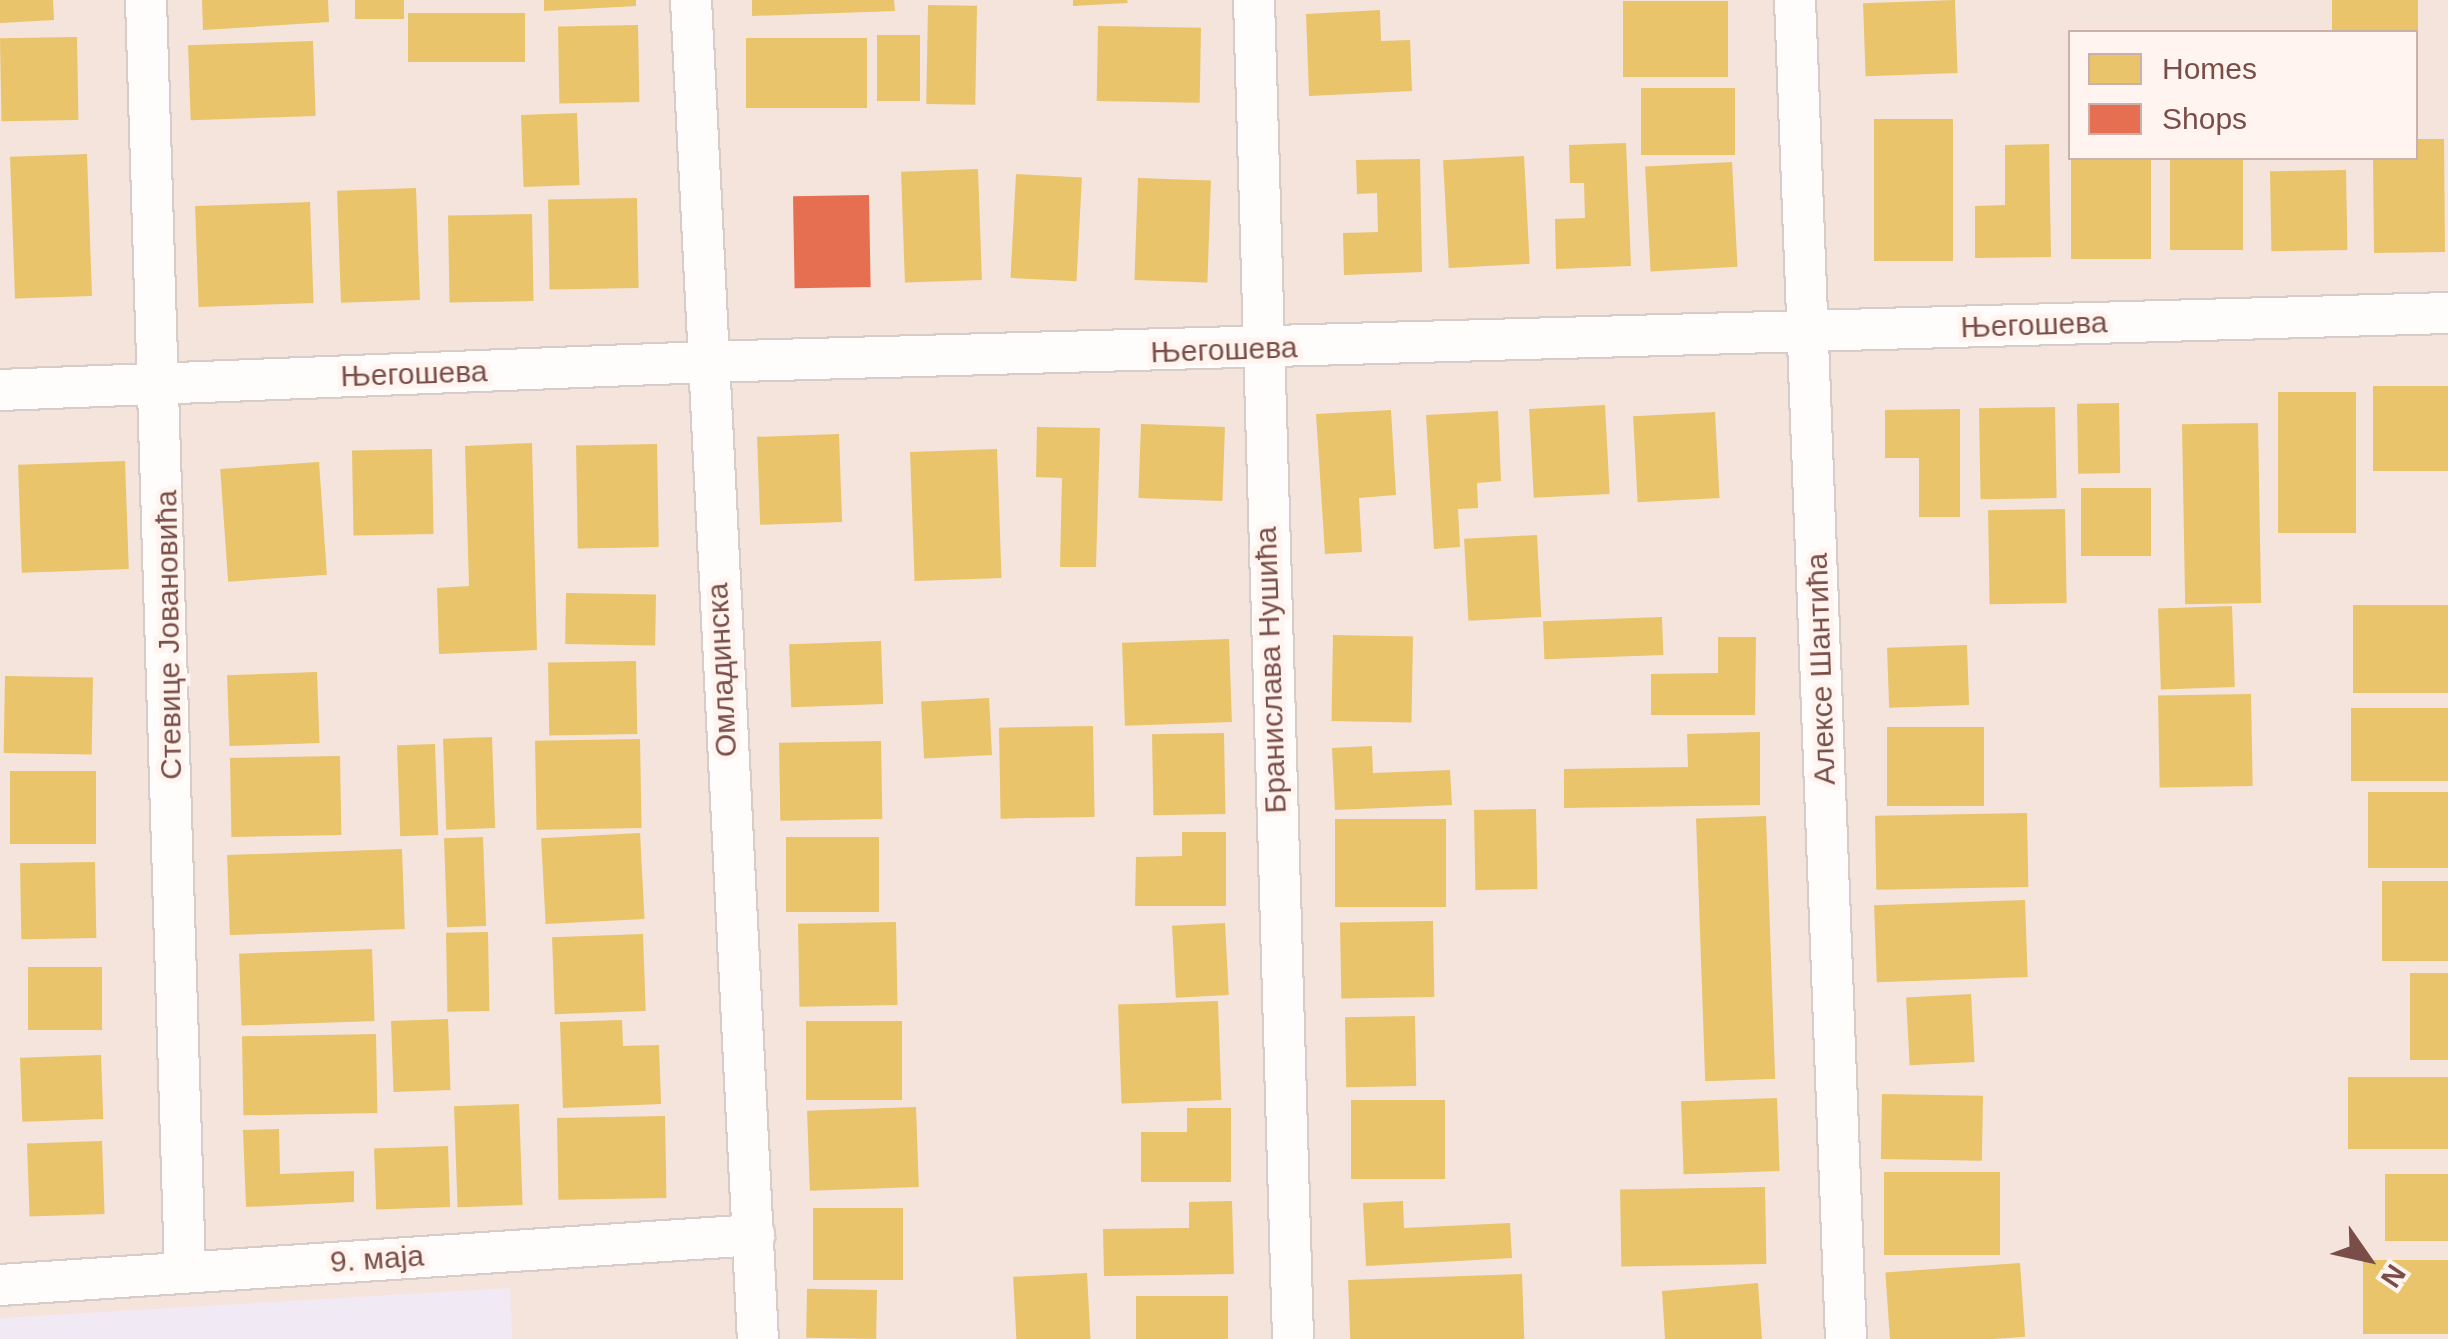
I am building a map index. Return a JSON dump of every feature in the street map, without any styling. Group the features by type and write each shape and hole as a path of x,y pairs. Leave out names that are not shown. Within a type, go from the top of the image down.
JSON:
{"street":[{"name":"Стевице Јовановића","path":"146,0 162,385 185,1271"},
{"name":"Омладинска","path":"691,0 705,362 758,1339"},
{"name":"Бранислава Нушића","path":"1254,0 1261,349 1293,1339"},
{"name":"Алексе Шантића","path":"1795,0 1846,1339"},
{"name":"Његошева","path":"0,390 705,362 2448,313"},
{"name":"9. маја","path":"0,1285 754,1235"}],"shaded area":[{"path":"0,0 2448,0 2448,1339 0,1339"},
{"path":"510,1288 512,1339 0,1339 0,1318"}],"building: Homes":[{"path":"0,0 53,0 54,20 0,23"},
{"path":"202,0 328,0 329,22 203,30"},
{"path":"355,0 404,0 404,19 355,19"},
{"path":"544,0 636,0 636,6 544,11"},
{"path":"752,0 894,0 895,11 752,16"},
{"path":"1073,0 1127,0 1128,3 1073,6"},
{"path":"1955,0 1958,73 1866,76 1863,3"},
{"path":"2332,0 2418,0 2418,30 2332,30"},
{"path":"1623,1 1728,1 1728,77 1623,77"},
{"path":"928,5 977,6 975,105 926,104"},
{"path":"1380,10 1381,41 1410,40 1412,91 1309,96 1306,14"},
{"path":"408,13 525,13 525,62 408,62"},
{"path":"638,25 639,102 559,103 558,26"},
{"path":"1098,26 1201,28 1200,103 1097,101"},
{"path":"877,35 920,35 920,101 877,101"},
{"path":"77,37 78,120 1,121 0,38"},
{"path":"746,38 867,38 867,108 746,108"},
{"path":"313,41 316,116 191,120 188,45"},
{"path":"1641,88 1735,88 1735,155 1641,155"},
{"path":"577,113 580,185 524,187 521,115"},
{"path":"1874,119 1953,119 1953,261 1874,261"},
{"path":"2418,139 2444,139 2445,252 2374,253 2373,160 2418,160"},
{"path":"1626,143 1631,266 1556,269 1555,219 1585,218 1584,183 1570,183 1569,145"},
{"path":"2049,144 2051,257 1975,258 1975,206 2005,205 2005,145"},
{"path":"87,154 92,296 15,299 10,157"},
{"path":"1524,156 1530,264 1449,268 1443,160"},
{"path":"1420,159 1422,272 1344,275 1343,233 1378,232 1377,193 1357,194 1356,160"},
{"path":"2071,160 2151,160 2151,259 2071,259"},
{"path":"2170,160 2243,160 2243,250 2170,250"},
{"path":"1732,162 1737,267 1651,271 1645,167"},
{"path":"978,169 982,280 905,283 901,172"},
{"path":"2346,170 2347,250 2271,251 2270,171"},
{"path":"1016,174 1082,177 1076,281 1011,278"},
{"path":"1138,178 1211,181 1207,282 1134,280"},
{"path":"416,188 420,300 341,303 337,191"},
{"path":"637,198 639,288 550,290 548,200"},
{"path":"310,202 314,303 199,307 195,206"},
{"path":"532,214 534,301 450,302 448,215"},
{"path":"2373,386 2448,386 2448,471 2373,471"},
{"path":"2278,392 2356,392 2356,533 2278,533"},
{"path":"2119,403 2120,473 2078,474 2077,404"},
{"path":"1605,405 1610,494 1534,498 1529,409"},
{"path":"2055,407 2057,498 1981,499 1979,408"},
{"path":"1960,409 1960,517 1919,517 1919,458 1885,458 1885,410"},
{"path":"1391,410 1396,495 1359,498 1362,552 1325,554 1316,414"},
{"path":"1498,411 1501,481 1477,483 1478,508 1458,509 1460,547 1434,549 1426,415"},
{"path":"1715,412 1720,498 1638,502 1633,416"},
{"path":"2258,423 2261,603 2185,604 2182,424"},
{"path":"1141,424 1225,427 1222,501 1138,498"},
{"path":"1037,427 1100,428 1096,567 1060,567 1062,478 1036,477"},
{"path":"839,434 842,522 760,525 757,437"},
{"path":"532,443 537,650 439,654 437,588 469,586 465,446"},
{"path":"657,444 659,547 578,548 576,445"},
{"path":"432,449 433,534 353,535 352,450"},
{"path":"997,449 1002,578 915,581 910,452"},
{"path":"125,461 129,569 22,573 18,465"},
{"path":"319,462 327,575 228,582 220,469"},
{"path":"2081,488 2151,488 2151,556 2081,556"},
{"path":"2065,509 2067,603 1990,604 1988,510"},
{"path":"1537,535 1541,617 1468,621 1464,539"},
{"path":"566,593 656,595 655,646 565,644"},
{"path":"2353,605 2448,605 2448,693 2353,693"},
{"path":"2232,606 2235,687 2161,690 2158,609"},
{"path":"1662,617 1663,655 1544,659 1543,621"},
{"path":"1333,635 1413,636 1411,722 1331,721"},
{"path":"1718,637 1756,637 1755,715 1651,715 1651,674 1718,673"},
{"path":"1229,639 1232,722 1125,726 1122,643"},
{"path":"881,641 883,704 791,707 789,644"},
{"path":"1967,645 1969,705 1889,708 1887,648"},
{"path":"636,661 637,734 549,736 548,663"},
{"path":"317,672 319,743 230,746 227,675"},
{"path":"5,676 93,678 92,755 4,753"},
{"path":"2251,694 2253,786 2160,788 2158,696"},
{"path":"989,698 992,755 924,758 921,702"},
{"path":"2351,708 2448,708 2448,781 2351,781"},
{"path":"1093,726 1095,817 1001,819 999,728"},
{"path":"1887,727 1984,727 1984,806 1887,806"},
{"path":"1760,732 1760,805 1564,808 1564,769 1688,767 1687,734"},
{"path":"1224,733 1225,814 1153,815 1152,734"},
{"path":"492,737 495,828 446,830 443,739"},
{"path":"640,739 642,828 537,830 535,741"},
{"path":"881,741 882,819 780,821 779,743"},
{"path":"435,744 438,835 400,836 397,745"},
{"path":"1372,746 1373,773 1450,770 1452,805 1335,810 1332,748"},
{"path":"340,756 341,835 231,837 230,758"},
{"path":"10,771 96,771 96,844 10,844"},
{"path":"2368,792 2448,792 2448,868 2368,868"},
{"path":"1536,809 1537,889 1475,890 1474,810"},
{"path":"2027,813 2028,887 1876,890 1875,816"},
{"path":"1766,816 1775,1079 1705,1081 1696,818"},
{"path":"1335,819 1446,819 1446,907 1335,907"},
{"path":"1182,832 1226,832 1226,906 1135,906 1136,857 1182,856"},
{"path":"640,833 645,919 546,924 541,838"},
{"path":"483,837 486,926 447,927 444,838"},
{"path":"786,837 879,837 879,912 786,912"},
{"path":"402,849 405,929 230,935 227,855"},
{"path":"95,862 96,938 21,939 20,863"},
{"path":"2382,881 2448,881 2448,961 2382,961"},
{"path":"2025,900 2028,977 1877,982 1874,905"},
{"path":"1433,921 1434,997 1341,999 1340,923"},
{"path":"896,922 897,1005 799,1007 798,924"},
{"path":"1225,923 1229,995 1176,998 1172,926"},
{"path":"488,932 489,1011 447,1012 446,933"},
{"path":"643,934 646,1011 555,1014 552,937"},
{"path":"372,949 375,1021 242,1026 239,954"},
{"path":"28,967 102,967 102,1030 28,1030"},
{"path":"2410,973 2448,973 2448,1060 2410,1060"},
{"path":"1971,994 1975,1062 1910,1065 1906,997"},
{"path":"1218,1001 1221,1100 1122,1103 1118,1004"},
{"path":"1415,1016 1416,1086 1346,1087 1345,1017"},
{"path":"448,1019 450,1090 394,1092 391,1021"},
{"path":"622,1020 623,1046 659,1045 661,1104 563,1108 560,1022"},
{"path":"806,1021 902,1021 902,1100 806,1100"},
{"path":"376,1034 377,1113 243,1115 242,1036"},
{"path":"101,1055 103,1119 22,1122 20,1058"},
{"path":"2348,1077 2448,1077 2448,1149 2348,1149"},
{"path":"1882,1094 1983,1096 1982,1161 1881,1159"},
{"path":"1777,1098 1780,1171 1684,1174 1681,1101"},
{"path":"1351,1100 1445,1100 1445,1179 1351,1179"},
{"path":"519,1104 523,1205 458,1207 454,1106"},
{"path":"916,1107 919,1187 810,1191 807,1111"},
{"path":"1187,1108 1231,1108 1231,1182 1141,1182 1141,1132 1187,1132"},
{"path":"665,1116 666,1198 558,1200 557,1118"},
{"path":"279,1129 280,1174 354,1171 354,1202 246,1207 243,1130"},
{"path":"102,1141 105,1214 30,1217 27,1144"},
{"path":"448,1146 450,1207 376,1210 374,1149"},
{"path":"1884,1172 2000,1172 2000,1255 1884,1255"},
{"path":"2385,1174 2448,1174 2448,1241 2385,1241"},
{"path":"1765,1187 1766,1264 1621,1267 1620,1190"},
{"path":"1232,1201 1234,1274 1104,1276 1103,1229 1189,1228 1189,1202"},
{"path":"1403,1201 1404,1228 1510,1223 1512,1258 1366,1266 1363,1203"},
{"path":"813,1208 903,1208 903,1280 813,1280"},
{"path":"2363,1260 2448,1260 2448,1334 2363,1334"},
{"path":"2020,1263 2025,1337 1890,1339 1885,1272"},
{"path":"1087,1273 1090,1339 1016,1339 1013,1277"},
{"path":"1522,1274 1524,1339 1350,1339 1348,1280"},
{"path":"1758,1283 1762,1339 1665,1339 1662,1291"},
{"path":"807,1289 877,1290 876,1339 806,1338"},
{"path":"1136,1296 1228,1296 1228,1339 1136,1339"}],"building: Shops":[{"path":"869,195 871,287 795,288 793,196"}]}
